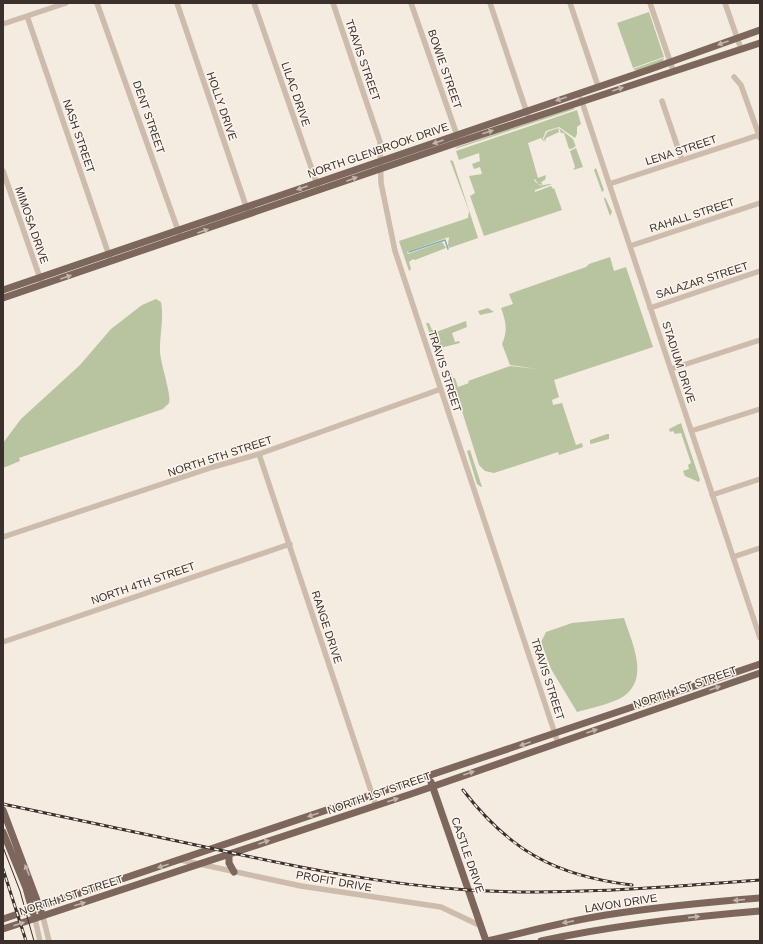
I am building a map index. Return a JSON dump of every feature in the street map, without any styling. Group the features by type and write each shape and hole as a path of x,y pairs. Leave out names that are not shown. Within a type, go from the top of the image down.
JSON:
{"main road":[{"name":"NORTH GLENBROOK DRIVE","path":"528,115 598,86 760,30"},
{"name":"NORTH GLENBROOK DRIVE","path":"3,298 181,239 319,191 458,139 528,115 581,101 760,43"},
{"name":"NORTH GLENBROOK DRIVE","path":"3,290 382,160 458,139"},
{"name":"NORTH 1ST STREET","path":"3,919 760,664"},
{"name":"NORTH 1ST STREET","path":"3,929 376,806 760,673"},
{"path":"620,710 624,720"},
{"path":"539,739 542,748"},
{"name":"CASTLE DRIVE","path":"429,776 487,941"},
{"path":"3,810 43,917"},
{"path":"278,827 282,836"},
{"path":"3,832 26,888 35,919"},
{"path":"7,842 15,839"},
{"path":"229,854 229,863 234,872"},
{"name":"LAVON DRIVE","path":"487,941 598,917 717,901 760,898"},
{"path":"717,901 720,914"},
{"path":"628,925 630,920 635,916 667,907"},
{"name":"LAVON DRIVE","path":"541,941 628,925 720,914 760,911"}],"street":[{"path":"3,24 66,3"},
{"name":"DENT STREET","path":"97,3 181,239"},
{"name":"HOLLY DRIVE","path":"177,3 250,215"},
{"name":"LILAC DRIVE","path":"254,3 319,191"},
{"name":"TRAVIS STREET","path":"333,3 380,142 382,160 380,169 382,191 393,245 558,742"},
{"name":"BOWIE STREET","path":"411,3 458,139"},
{"path":"490,3 528,115"},
{"path":"570,3 598,86"},
{"path":"650,3 673,70"},
{"path":"725,3 741,48"},
{"name":"NASH STREET","path":"27,16 111,262"},
{"path":"734,77 741,85 760,137"},
{"name":"STADIUM DRIVE","path":"579,93 733,557 757,621 760,638"},
{"path":"662,101 682,160"},
{"name":"LENA STREET","path":"609,184 682,160 760,137"},
{"name":"MIMOSA DRIVE","path":"3,171 42,285"},
{"name":"RAHALL STREET","path":"630,246 760,203"},
{"name":"SALAZAR STREET","path":"650,308 760,271"},
{"path":"671,369 760,340"},
{"name":"NORTH 5TH STREET","path":"3,537 214,467 258,454 441,388"},
{"path":"691,431 760,409"},
{"name":"RANGE DRIVE","path":"258,454 290,544 376,806"},
{"path":"712,494 760,479"},
{"name":"NORTH 4TH STREET","path":"3,642 290,544"},
{"path":"733,557 760,548"},
{"name":"PROFIT DRIVE","path":"181,860 234,872 356,895 441,907 481,926"},
{"path":"43,917 49,941"},
{"path":"35,919 40,941"}],"green space":[{"path":"649,12 664,57 633,68 617,23"},
{"path":"664,58 663,61 637,71 633,69"},
{"path":"573,108 575,109 455,149 457,147"},
{"path":"577,110 581,124 577,127 577,134 575,138 559,127 546,131 543,138 544,142 541,138 528,143 538,178 546,175 545,180 541,182 543,185 552,184 535,190 535,192 551,186 553,189 554,188 562,210 484,236 470,196 475,193 469,176 482,174 480,167 474,169 472,164 480,161 479,153 459,160 456,151"},
{"path":"558,128 559,132 546,138 545,142 544,138 547,132"},
{"path":"559,128 573,139 576,147 574,146 574,148 569,149 564,133 561,133"},
{"path":"576,148 583,167 573,170 575,167 570,151"},
{"path":"450,160 453,161 478,238 449,248 449,237 407,252 408,254 442,242 446,248 415,260 413,259 409,262 411,269 409,271 399,241 468,218 469,211"},
{"path":"596,168 604,190 602,192 594,170"},
{"path":"605,197 612,212 610,216 604,199"},
{"path":"610,257 614,271 626,267 653,347 554,380 559,397 552,400 553,405 562,403 576,445 582,443 583,447 559,455 558,452 494,473 485,471 479,465 449,370 453,378 455,378 458,387 469,383 468,381 510,366 537,369 510,365 502,344 506,326 501,308 513,304 509,294"},
{"path":"156,299 161,302 162,308 160,354 169,392 169,403 163,409 19,458 20,461 3,468 3,443 21,419 80,365 111,329 142,305"},
{"path":"488,308 494,312 480,315 478,311"},
{"path":"466,321 467,327 452,333 455,342 459,341 460,343 436,349 437,355 426,323 429,323 432,330 435,329 436,332"},
{"path":"681,423 700,480 699,482 685,476 683,471 689,469 688,465 691,463 681,433 675,434 673,431 670,432 669,429"},
{"path":"609,434 609,439 590,443 590,440"},
{"path":"470,450 482,487 477,484 467,451"},
{"path":"624,618 635,650 637,672 635,683 629,692 619,699 604,705 577,712 551,669 541,642 546,632 572,623"}],"waterway":[{"path":"409,252 445,240 448,249"}],"tram line":[{"path":"3,847 20,891 34,941"}],"railway":[{"path":"463,790 499,829 517,844 537,857 580,875 632,885"},
{"path":"3,804 306,868 403,884 468,890 541,892 651,888 760,880"},
{"path":"3,869 26,941"}]}
